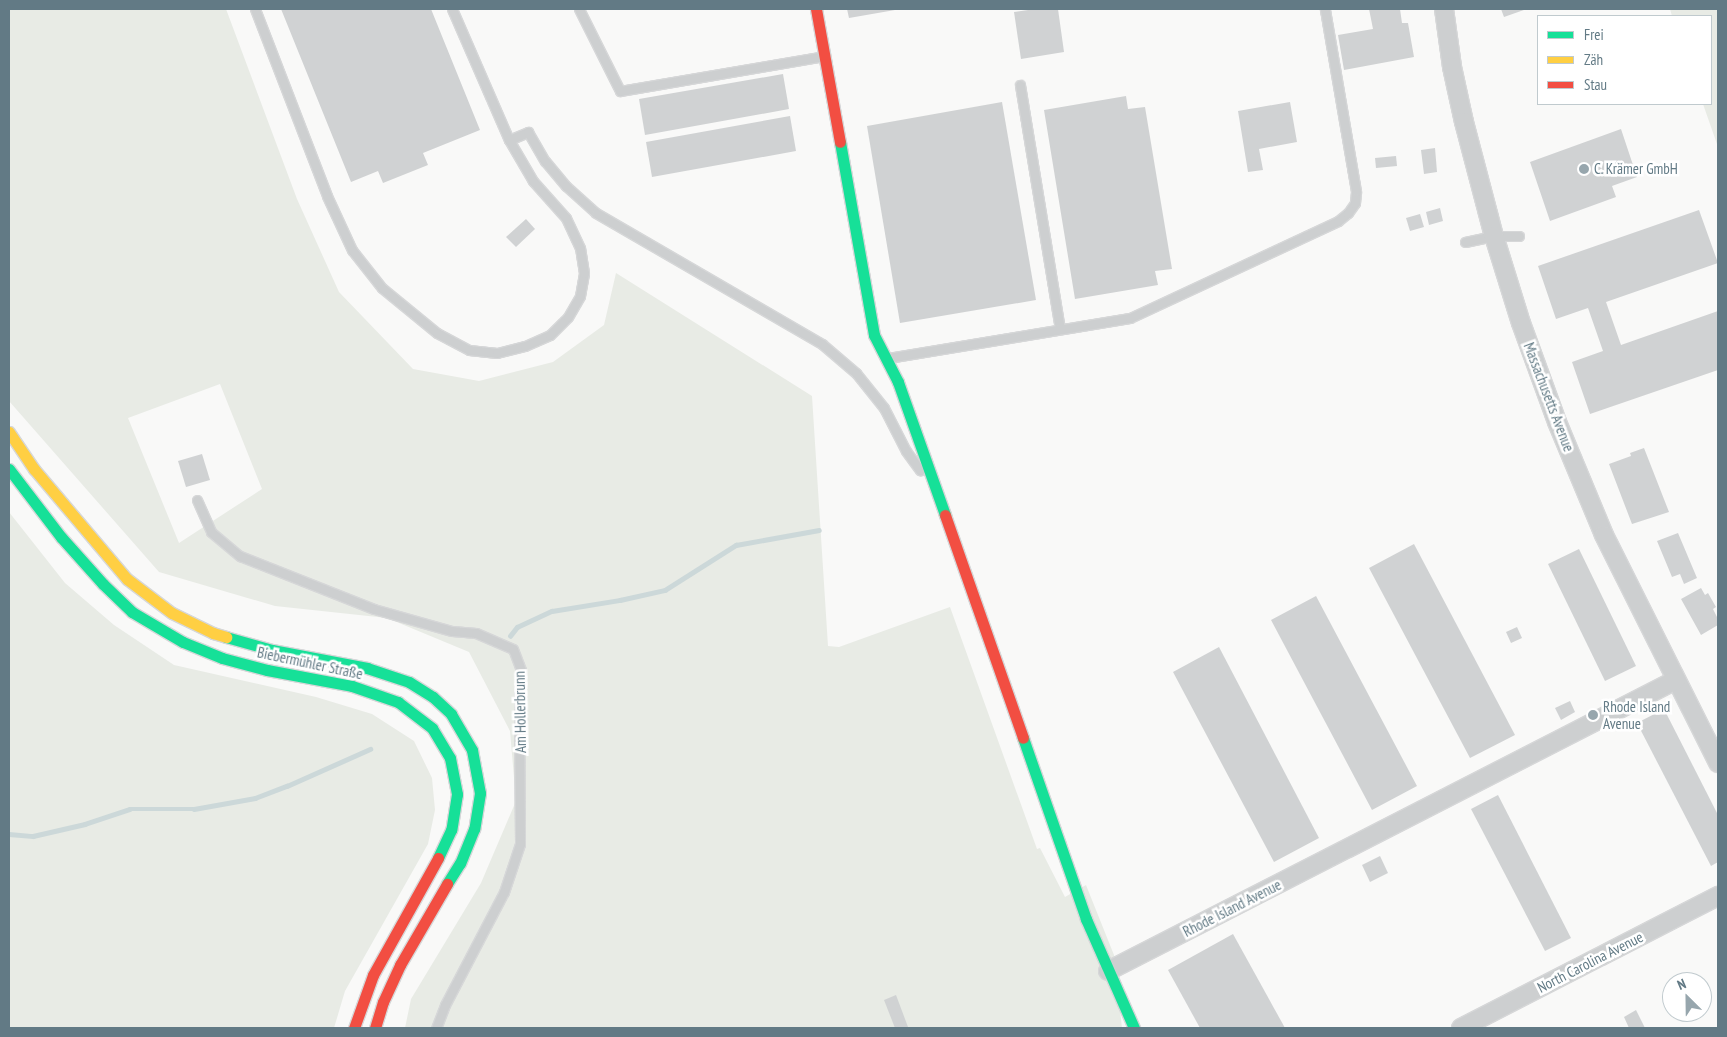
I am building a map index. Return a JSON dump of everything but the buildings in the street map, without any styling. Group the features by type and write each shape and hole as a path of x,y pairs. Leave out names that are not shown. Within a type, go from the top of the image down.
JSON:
{"main road":[{"path":"816,9 874,335 898,382 1086,919 1134,1028"},
{"path":"9,432 34,469 127,579 172,613 213,633 272,650 367,668 409,682 433,697 450,714 472,750 480,793 474,829 460,863 400,965 383,1002 375,1028"},
{"name":"Biebermühler Straße","path":"9,469 62,537 103,584 141,617 182,642 222,658 268,670 352,686 398,702 432,728 450,758 457,794 451,830 431,873 372,975 354,1028"}],"street":[{"name":"Massachusetts Avenue","path":"1444,9 1452,67 1464,122 1494,236 1521,323 1578,474 1620,570 1718,763"},
{"name":"Rhode Island Avenue","path":"1108,972 1676,680"},
{"name":"North Carolina Avenue","path":"1461,1028 1718,896"}],"lane":[{"path":"255,9 327,196 352,250 382,288 437,333 469,350 497,353 525,346 550,335 568,317 580,296 584,274 580,248 566,218 533,181 509,140 452,9"},
{"path":"579,9 620,91 825,56"},
{"path":"885,358 1130,318 1338,221 1348,213 1355,203 1356,191 1324,9"},
{"path":"1020,85 1060,329"},
{"path":"509,140 528,132 545,161 566,186 596,213 822,344 856,373 884,408 906,451 938,494"},
{"path":"1465,242 1494,236 1519,236"},
{"name":"Am Hollerbrunn","path":"197,500 211,532 240,556 374,609 452,631 476,632 513,649 522,670 519,698 520,844 504,892 445,1005 436,1028"}],"shaded area":[{"path":"9,9 226,9 297,199 339,292 413,369 479,381 553,362 604,325 616,273 812,396 828,646 839,647 950,607 1037,849 1040,848 1065,897 1086,885 1114,955 1122,1028 405,1028 411,999 481,883 516,801 510,731 469,652 387,618 275,606 159,572 9,401","holes":["220,384 262,489 179,543 128,418"]},
{"path":"1670,9 1718,9 1718,147 1703,105 1712,105 1712,15 1672,15"},
{"path":"9,512 65,583 114,625 174,665 316,697 372,714 414,741 432,778 435,810 428,844 345,991 334,1028 9,1028"}],"waterway":[{"path":"510,636 517,627 552,611 620,600 665,590 736,545 819,530"},
{"path":"9,834 33,836 85,824 130,809 194,809 255,798 287,786 370,749"}],"traffic: fast":[{"path":"840,142 874,335 898,382 945,515"},
{"path":"9,469 61,537 103,584 132,612 183,642 222,658 267,670 352,686 398,702 432,728 450,758 457,794 451,830 438,858"},
{"path":"226,637 272,650 367,668 409,682 433,697 451,714 472,750 480,793 474,829 460,863 447,884"},
{"path":"1023,738 1086,919 1134,1028"}],"traffic: slow":[{"path":"9,432 34,469 127,579 172,613 213,633 226,637"}],"traffic: jam":[{"path":"816,9 840,142"},
{"path":"945,515 1023,738"},
{"path":"354,1028 373,975 438,858"},
{"path":"375,1028 383,1002 400,965 447,884"}],"place":[{"name":"C. Krämer GmbH","path":"1584,169"},
{"name":"Rhode Island Avenue","path":"1593,715"}]}
